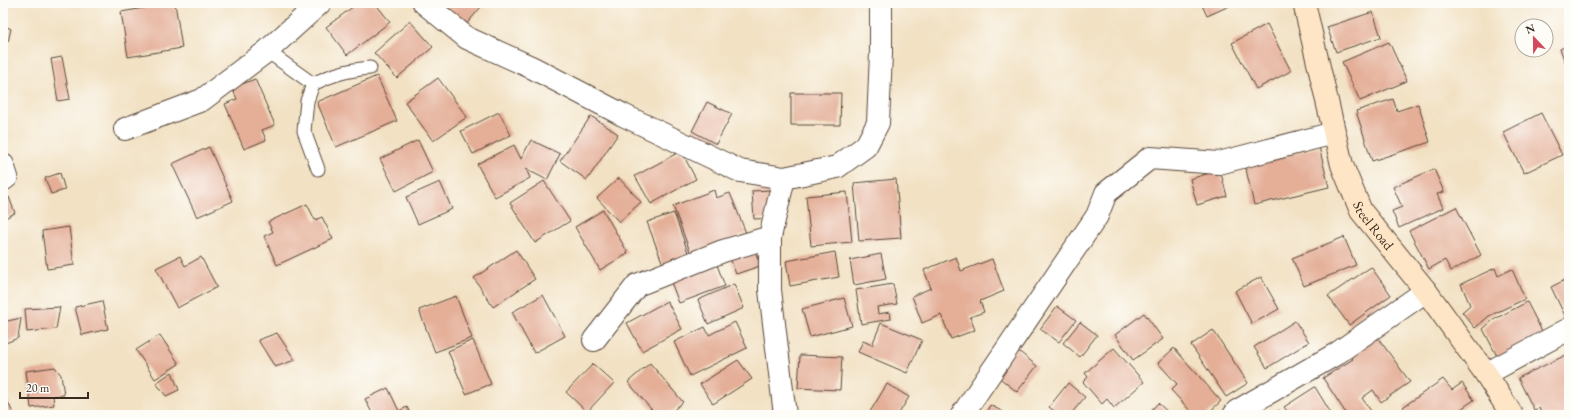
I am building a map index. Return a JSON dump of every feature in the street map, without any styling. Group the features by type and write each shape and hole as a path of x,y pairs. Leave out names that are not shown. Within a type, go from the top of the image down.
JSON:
{"street":[{"path":"125,130 202,100 267,50 320,3"},
{"path":"424,3 467,38 533,68 623,115 740,171 784,178 837,167 866,146 878,123 882,53 881,3"},
{"name":"Steel Road","path":"1304,3 1342,165 1361,211 1426,291 1486,374 1512,415"},
{"path":"962,415 1097,216 1106,193 1150,158 1219,163 1334,133"},
{"path":"3,165 7,177 3,180"},
{"path":"784,178 770,237 770,290 785,415"},
{"path":"594,340 637,285 723,251 770,237"},
{"path":"1234,415 1237,411 1336,354 1426,291"},
{"path":"1486,374 1569,329"}],"lane":[{"path":"267,50 313,84"},
{"path":"318,169 304,131 307,101 313,84 330,75 349,70 370,68"}],"building":[{"path":"175,3 182,48 128,57 121,12"},
{"path":"358,3 375,3 390,22 347,55 326,27"},
{"path":"437,3 477,3 481,7 464,27"},
{"path":"1201,3 1236,3 1207,16"},
{"path":"1373,12 1381,37 1336,52 1327,27"},
{"path":"410,21 433,47 397,78 374,53"},
{"path":"1267,24 1291,71 1256,89 1232,43"},
{"path":"3,25 11,29 8,42 3,39"},
{"path":"1389,42 1407,81 1360,101 1342,62"},
{"path":"1569,45 1569,72 1560,49"},
{"path":"62,57 70,99 58,101 51,59"},
{"path":"377,76 397,121 336,147 317,102"},
{"path":"438,78 467,117 433,141 405,102"},
{"path":"255,79 275,125 262,130 266,140 244,149 225,104 237,99 232,88"},
{"path":"791,93 841,93 840,125 791,125"},
{"path":"1393,99 1397,111 1418,104 1430,142 1372,161 1356,111"},
{"path":"707,102 732,114 716,144 692,131"},
{"path":"499,112 511,135 473,154 461,131"},
{"path":"1541,113 1562,155 1524,173 1503,132"},
{"path":"591,116 618,134 587,180 560,161"},
{"path":"418,140 433,172 396,191 380,159"},
{"path":"531,140 560,154 547,180 526,169 530,178 495,197 477,164 514,145 521,159"},
{"path":"209,147 233,201 197,217 172,164"},
{"path":"1319,147 1329,187 1254,205 1245,165"},
{"path":"681,151 696,179 651,204 635,176"},
{"path":"1434,169 1444,192 1437,194 1443,208 1399,228 1392,211 1402,207 1393,187"},
{"path":"1220,170 1227,196 1197,205 1190,179"},
{"path":"60,173 65,190 51,194 45,178"},
{"path":"619,178 641,202 619,222 597,198"},
{"path":"896,179 901,238 859,241 854,183"},
{"path":"544,181 570,221 535,243 510,203"},
{"path":"440,182 452,209 418,224 406,197"},
{"path":"714,190 716,198 730,193 746,233 691,254 673,206"},
{"path":"770,190 771,218 754,219 752,191"},
{"path":"847,192 852,242 811,246 806,196"},
{"path":"9,197 15,213 3,219 3,199"},
{"path":"307,204 315,220 322,217 333,239 277,265 264,236 273,232 268,222"},
{"path":"1456,207 1481,255 1451,271 1445,260 1429,269 1409,231"},
{"path":"603,210 628,253 600,270 575,227"},
{"path":"674,213 690,258 664,267 647,222"},
{"path":"69,227 74,265 47,269 42,231"},
{"path":"1344,237 1356,265 1304,286 1292,258"},
{"path":"516,250 535,279 493,307 474,278"},
{"path":"755,250 760,266 736,274 730,258"},
{"path":"835,252 839,277 790,286 786,261"},
{"path":"881,254 886,279 854,285 850,260"},
{"path":"180,256 185,266 201,257 217,287 177,308 156,268"},
{"path":"956,257 961,271 992,259 1004,291 980,301 984,312 970,317 975,330 951,339 941,315 922,323 912,296 931,288 924,270"},
{"path":"717,265 725,286 679,303 671,282"},
{"path":"1371,267 1391,295 1349,325 1328,296"},
{"path":"1495,268 1498,276 1512,269 1525,299 1489,316 1475,328 1462,312 1470,305 1461,284"},
{"path":"1261,277 1279,309 1252,324 1235,291"},
{"path":"1569,278 1569,322 1568,322 1551,287"},
{"path":"734,284 744,308 708,324 698,300"},
{"path":"893,284 897,304 877,307 878,314 890,312 891,319 861,324 856,290"},
{"path":"543,295 565,336 534,353 512,312"},
{"path":"456,296 472,338 435,352 419,310"},
{"path":"844,298 852,326 810,337 802,309"},
{"path":"102,301 108,329 82,335 75,307"},
{"path":"667,301 682,329 642,351 627,323"},
{"path":"1527,302 1545,337 1499,360 1483,329 1493,320"},
{"path":"1057,306 1076,320 1059,342 1040,329"},
{"path":"60,307 56,329 27,332 25,309"},
{"path":"1144,313 1163,339 1133,360 1115,335"},
{"path":"21,318 18,338 3,344 3,322"},
{"path":"1295,321 1309,342 1267,368 1254,347"},
{"path":"735,322 747,348 690,376 674,342 705,327 709,335"},
{"path":"1080,322 1097,335 1080,357 1063,343"},
{"path":"881,323 922,340 907,373 858,352 863,341 872,345"},
{"path":"1213,330 1248,383 1226,397 1191,345"},
{"path":"277,333 295,360 275,367 258,340"},
{"path":"160,335 179,364 155,379 136,350"},
{"path":"1376,335 1410,382 1381,402 1373,390 1362,398 1371,411 1364,415 1347,415 1323,378 1353,359 1348,355"},
{"path":"473,340 491,384 466,394 448,351"},
{"path":"1114,348 1144,382 1114,408 1107,399 1102,404 1083,382 1088,377 1085,373"},
{"path":"1174,348 1221,401 1206,415 1194,415 1171,390 1177,384 1158,363"},
{"path":"1016,349 1037,366 1017,392 996,375"},
{"path":"800,355 842,357 840,390 798,388"},
{"path":"1566,355 1569,361 1569,415 1542,415 1539,408 1534,410 1518,378"},
{"path":"738,360 752,379 713,404 700,384"},
{"path":"650,363 683,402 668,415 656,415 628,382"},
{"path":"593,364 614,383 587,412 566,392"},
{"path":"55,367 61,375 64,395 53,396 54,405 31,408 26,371"},
{"path":"172,372 179,390 166,396 156,383"},
{"path":"1443,379 1452,390 1462,383 1474,400 1452,415 1409,415 1403,407"},
{"path":"1068,383 1085,397 1070,415 1059,415 1049,407"},
{"path":"887,384 909,397 898,415 868,415"},
{"path":"1315,387 1332,415 1290,415 1284,407"},
{"path":"388,388 399,411 407,407 411,415 373,415 365,399"},
{"path":"3,392 14,415 3,415"},
{"path":"1158,403 1171,415 1147,415"},
{"path":"990,405 1009,415 985,415"},
{"path":"1279,410 1283,415 1272,415"},
{"path":"851,411 853,415 837,415"}]}
